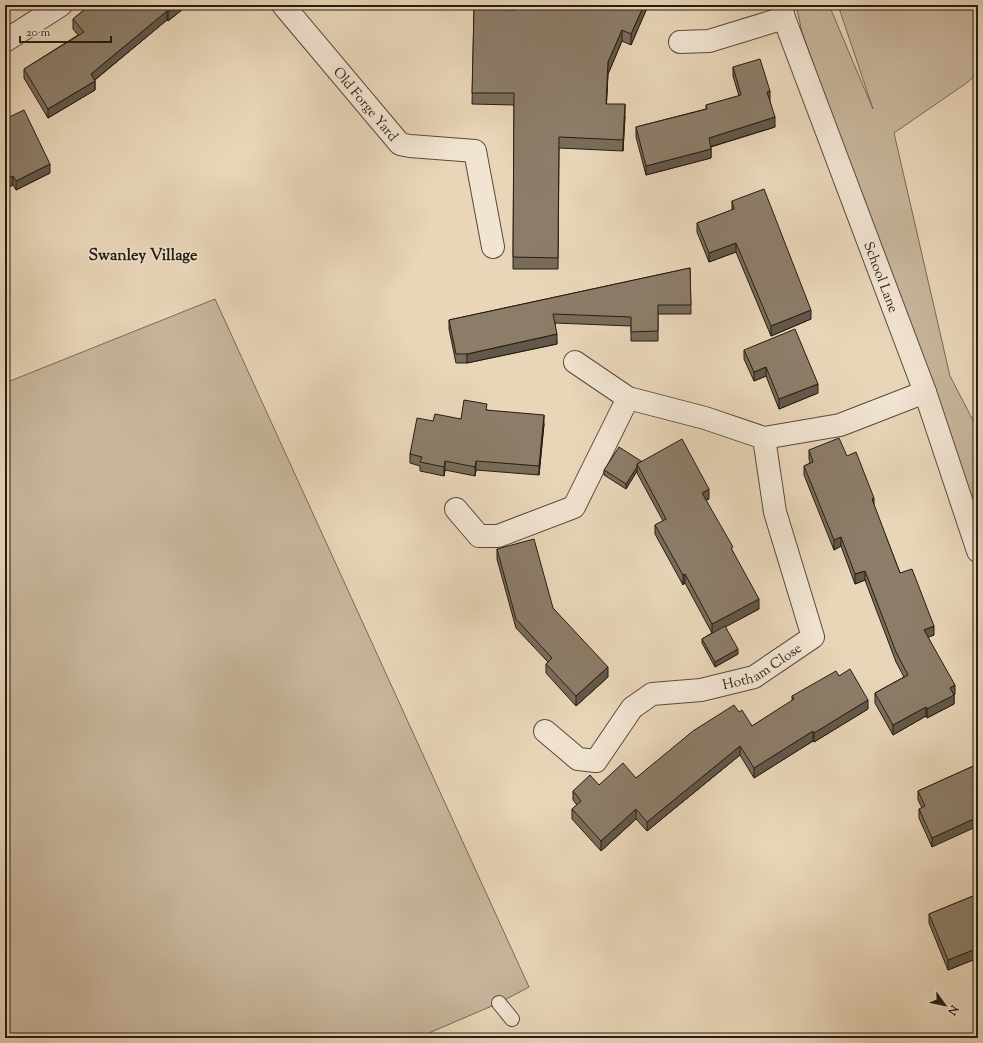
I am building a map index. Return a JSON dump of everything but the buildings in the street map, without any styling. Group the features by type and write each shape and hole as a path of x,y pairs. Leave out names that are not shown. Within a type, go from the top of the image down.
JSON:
{"street":[{"path":"5,41 61,5"},
{"name":"Old Forge Yard","path":"282,5 400,144 475,151 493,247"},
{"path":"680,42 709,41 783,11"},
{"name":"School Lane","path":"783,11 925,392 978,550"},
{"path":"575,362 628,398 705,418 764,438 840,425 925,392"},
{"path":"456,509 479,536 498,536 574,507 628,398"},
{"name":"Hotham Close","path":"545,731 578,759 596,761 632,708 652,694 701,690 754,677 813,637 775,512 764,438"}],"lane":[{"path":"499,1004 512,1019"}],"shaded area":[{"path":"796,5 829,5 873,109 838,5 978,5 978,72 968,82 894,133 950,376 978,430 978,522 802,32"},
{"path":"215,299 529,987 499,1003 417,1038 5,1038 5,383"}],"district":[{"name":"Swanley Village","path":"143,254"}]}
